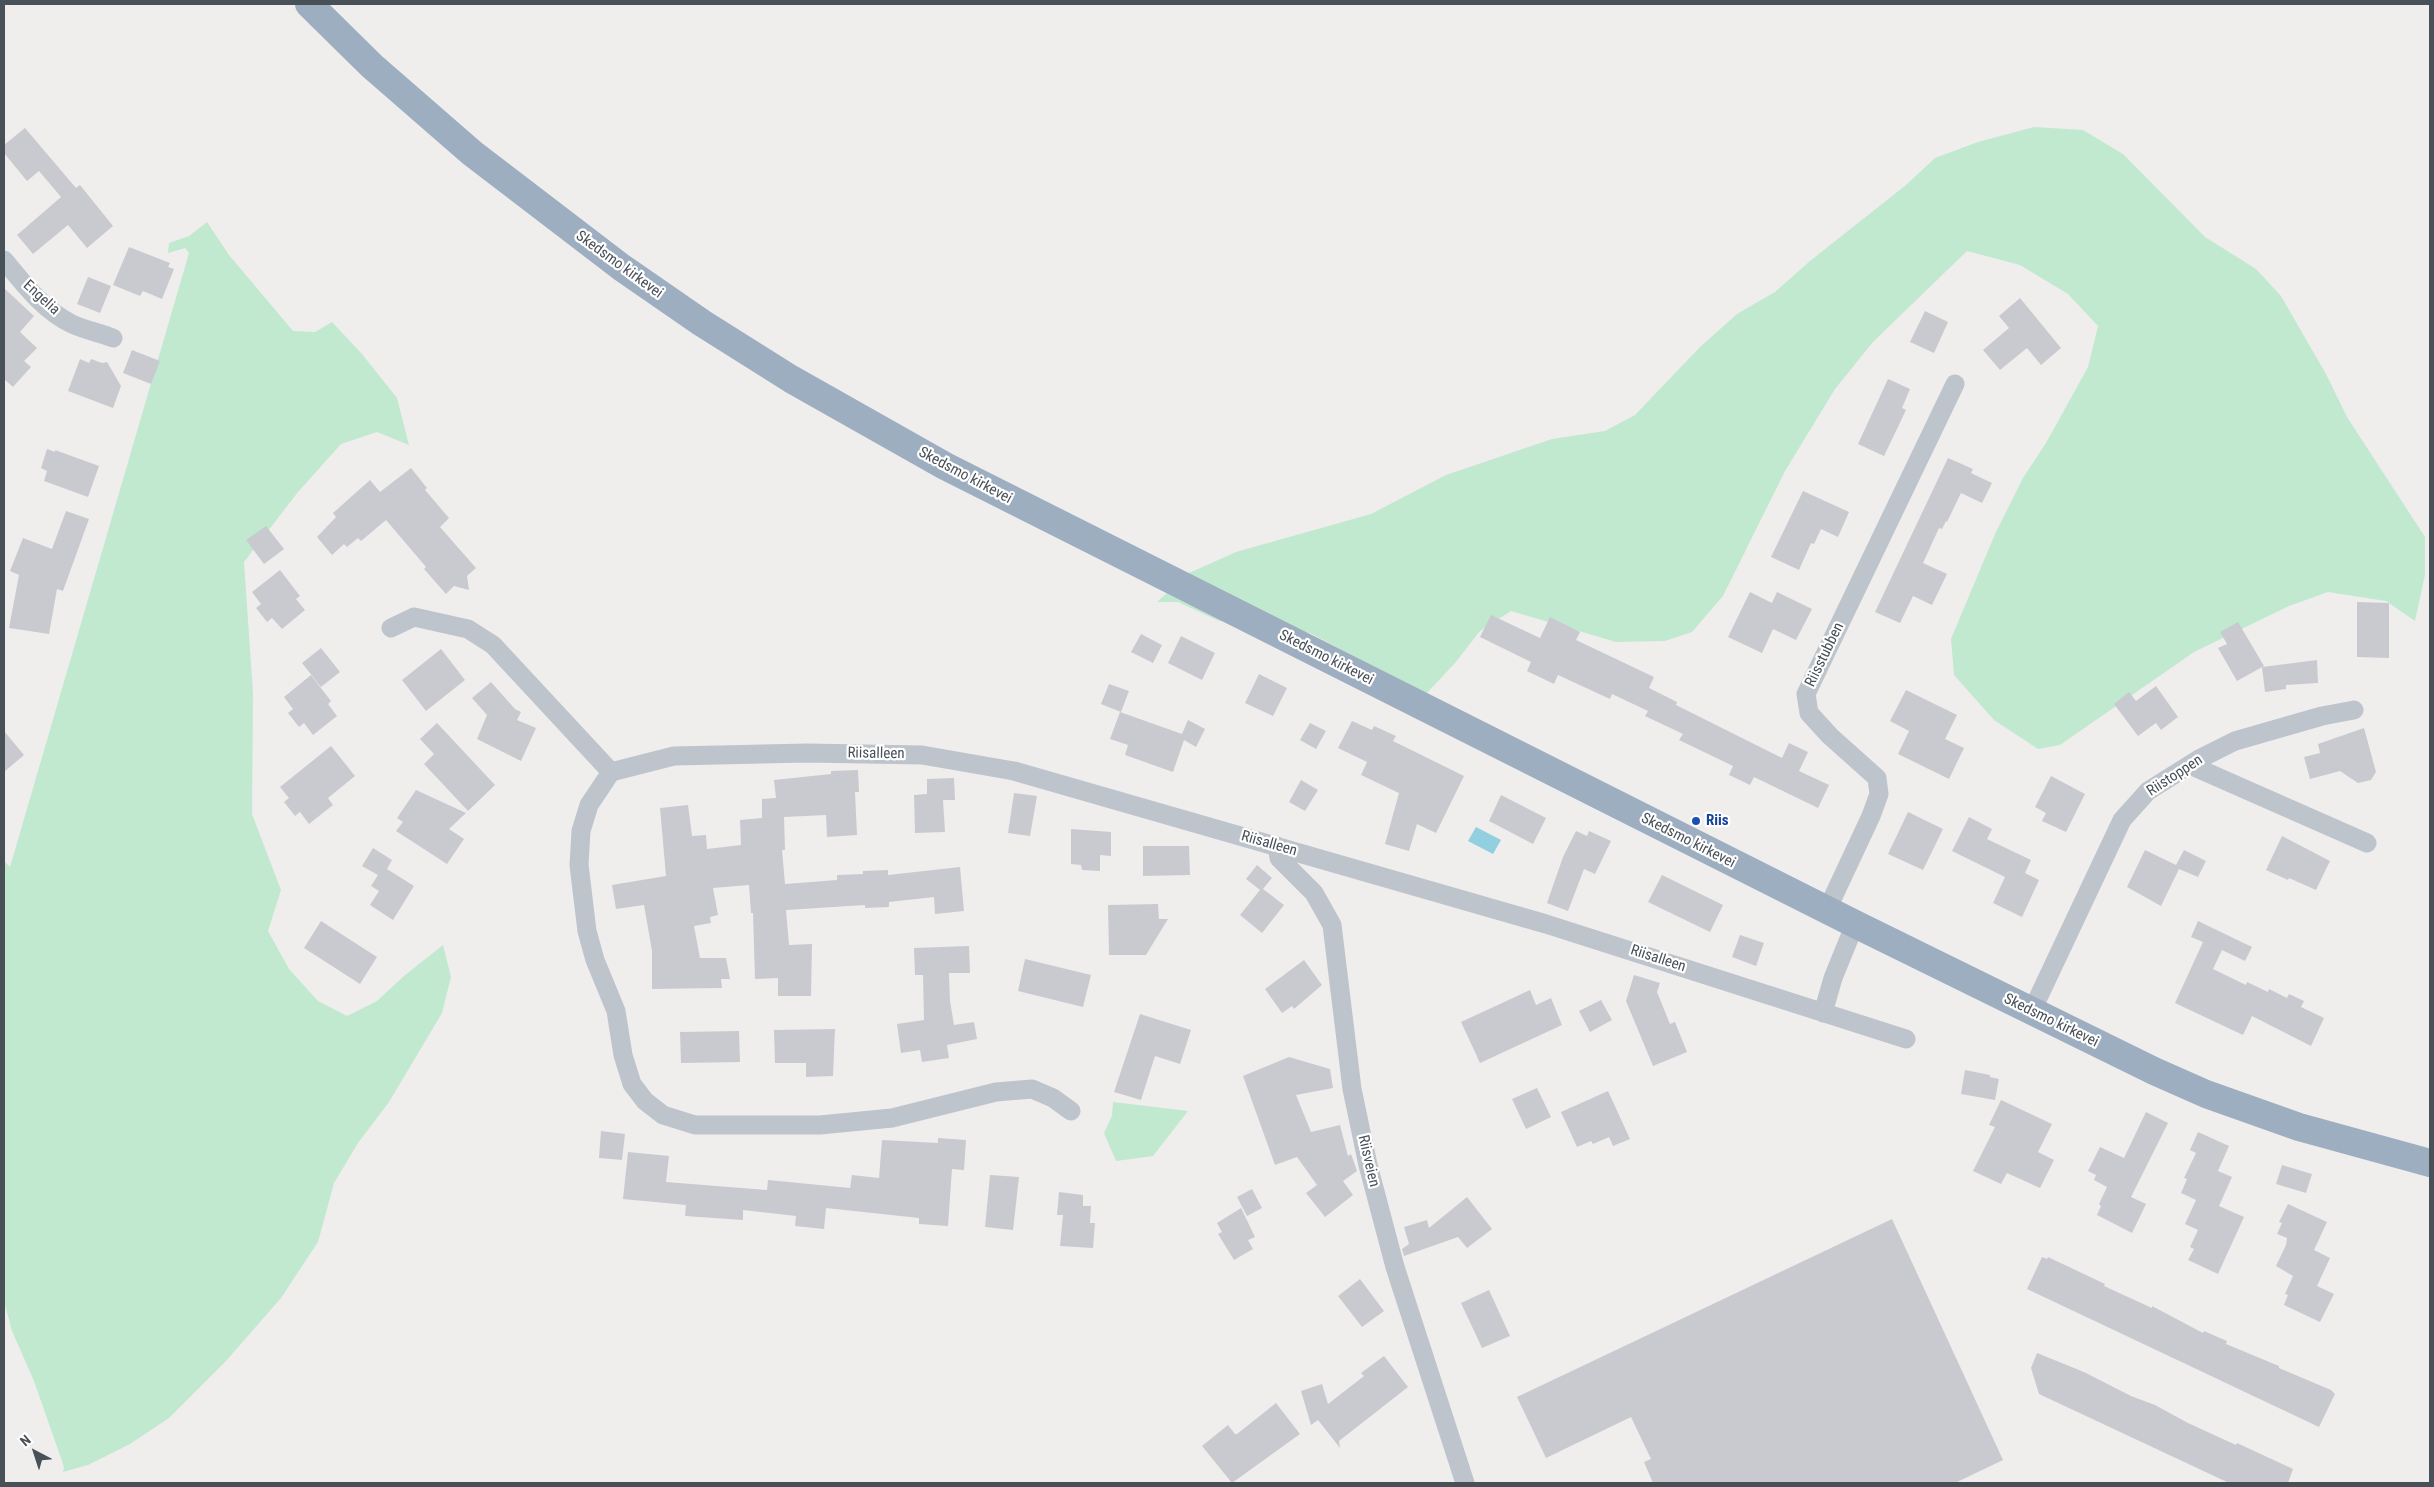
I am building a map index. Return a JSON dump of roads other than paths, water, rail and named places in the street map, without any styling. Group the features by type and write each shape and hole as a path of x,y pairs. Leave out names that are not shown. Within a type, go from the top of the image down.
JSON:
{"highway":[{"name":"Skedsmo kirkevei","path":"309,4 421,109 532,201 656,292 791,379 988,488 1827,910 2154,1071 2242,1108 2351,1143 2430,1163"}],"street":[{"name":"Engelia","path":"4,260 28,289 48,309 72,324 113,338"},
{"name":"Riisstubben","path":"1827,910 1871,816 1879,794 1877,778 1830,736 1809,713 1806,694 1955,384"},
{"path":"391,628 414,617 468,629 493,645 611,772 589,805 581,831 579,865 587,931 595,960 616,1011 623,1055 632,1084 645,1101 663,1115 695,1125 820,1125 892,1118 996,1092 1032,1088 1071,1111"},
{"name":"Riistoppen","path":"2033,1013 2038,998 2122,820 2148,791 2190,764 2234,741 2322,716 2354,710"},
{"name":"Riisalleen","path":"611,772 674,756 807,753 922,754 1014,771 1546,924 1906,1039"},
{"path":"2190,764 2367,843"},
{"name":"Riisveien","path":"1277,846 1279,858 1314,893 1332,925 1352,1089 1368,1165 1395,1267 1465,1483"},
{"path":"1822,1012 1833,978 1855,924"}],"water":[{"path":"1476,827 1501,840 1493,854 1468,841"}],"place":[{"name":"Riis","path":"1696,821"}]}
